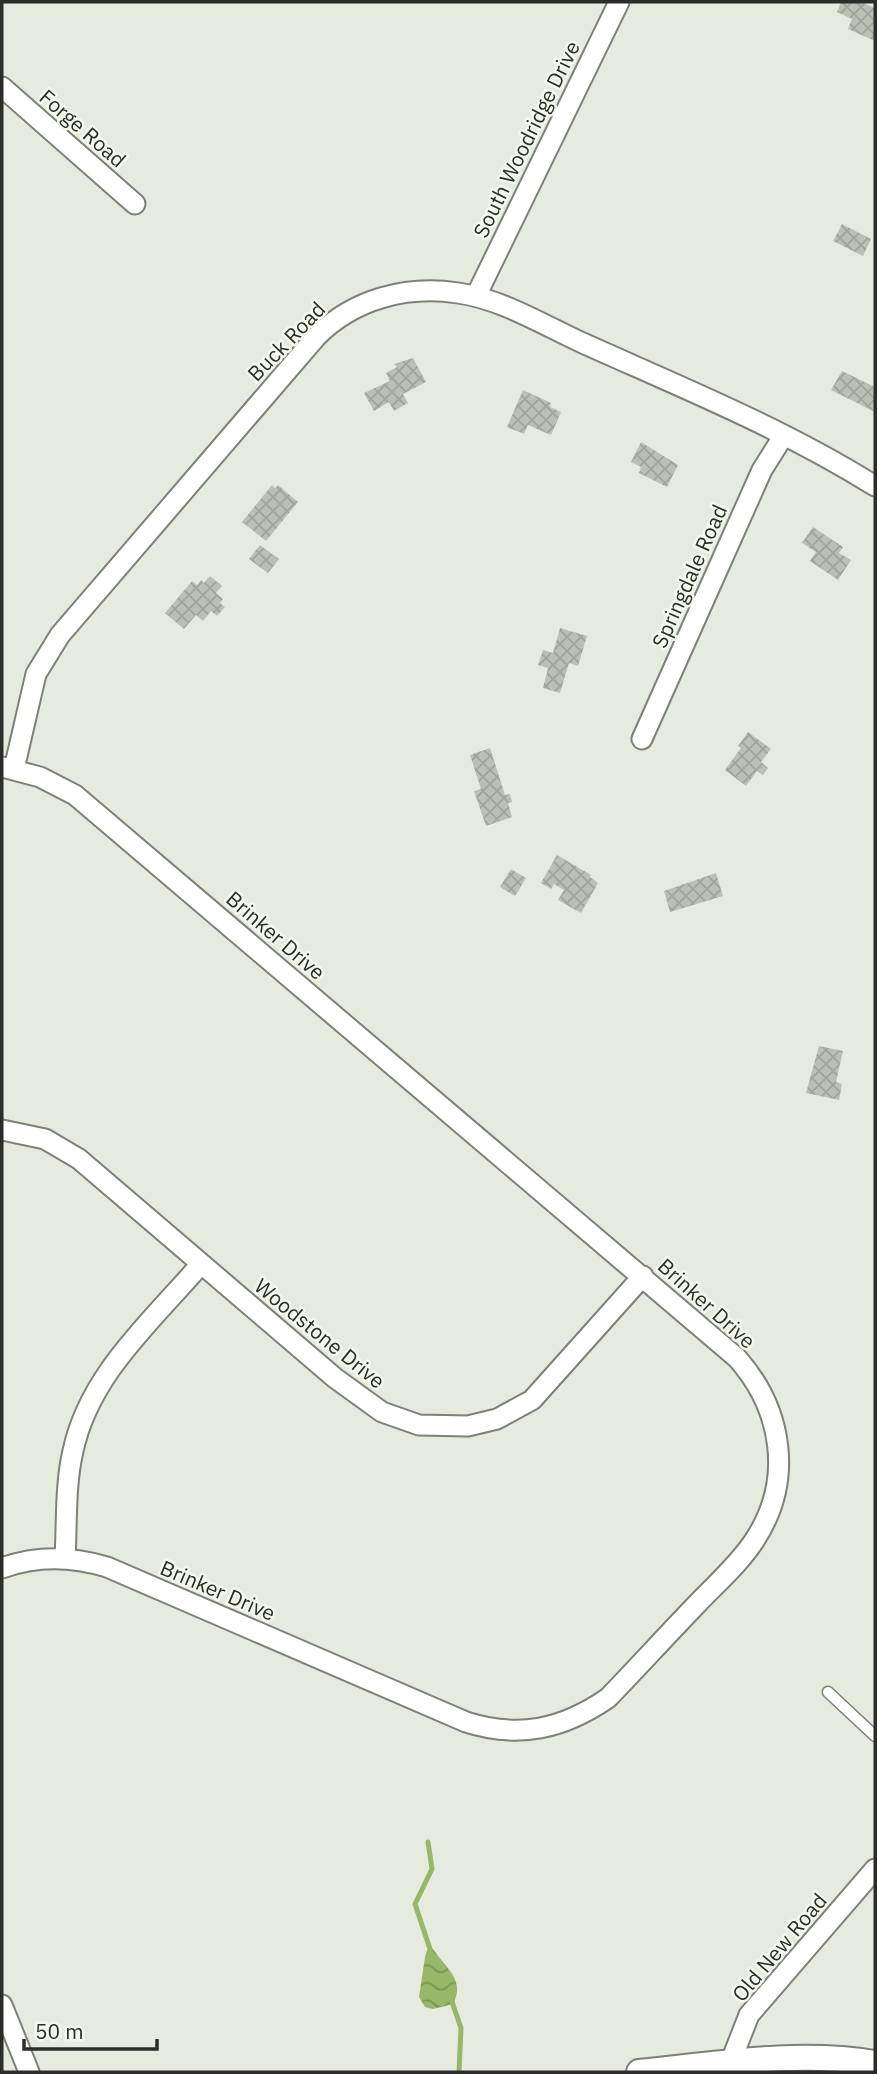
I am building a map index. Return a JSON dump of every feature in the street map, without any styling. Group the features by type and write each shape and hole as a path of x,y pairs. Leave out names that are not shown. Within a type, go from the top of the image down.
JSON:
{"street":[{"name":"South Woodridge Drive","path":"476,296 619,2"},
{"name":"Forge Road","path":"2,87 135,204"},
{"name":"Buck Road","path":"8,768 36,674 46,653 324,329 357,307 395,294 433,291 476,296 784,435 828,456 875,486"},
{"name":"Springdale Road","path":"642,739 762,470 784,435"},
{"name":"Brinker Drive","path":"2,1568 45,1558 65,1558 107,1567 481,1727 500,1731 539,1730 584,1714 608,1698 753,1542 774,1497 779,1467 779,1448 770,1408 751,1374 737,1358 75,795 40,777 8,768"},
{"name":"Woodstone Drive","path":"2,1130 45,1139 79,1158 200,1265 369,1405 400,1420 449,1428 497,1419 532,1400 643,1276"},
{"path":"65,1558 72,1454 90,1401 103,1377 200,1265"},
{"name":"Old New Road","path":"734,2067 749,2015 875,1869"},
{"path":"2,2005 29,2072"},
{"path":"639,2072 734,2067 825,2057 864,2065"}],"lane":[{"path":"828,1692 875,1736"}],"water":[{"path":"433,1949 453,1975 457,1988 453,2004 433,2009 425,2007 419,1997 427,1950"}],"building":[{"path":"841,2 861,2 875,8 875,41 848,29 852,19 837,12"},
{"path":"842,224 871,239 863,256 833,241"},
{"path":"413,358 426,382 403,394 408,403 394,411 389,402 374,411 364,393 390,381 386,373 397,367 394,364"},
{"path":"842,371 875,387 875,412 831,390"},
{"path":"523,390 551,403 550,407 561,412 551,435 528,425 524,434 507,427"},
{"path":"641,442 678,465 667,487 639,473 641,467 631,462"},
{"path":"272,485 275,488 278,485 298,502 266,541 242,522"},
{"path":"813,527 843,547 839,553 851,560 838,580 810,561 816,552 802,543"},
{"path":"260,545 279,559 268,573 249,559"},
{"path":"210,576 222,586 216,593 223,599 220,603 225,607 217,616 211,611 203,621 196,615 184,629 165,613 192,581 197,585 201,580 204,583"},
{"path":"560,628 587,636 578,666 569,663 560,693 543,688 548,668 538,665 543,650 553,653"},
{"path":"748,732 771,749 761,762 768,768 763,775 757,771 746,786 725,770 741,748 738,746"},
{"path":"490,748 505,795 510,794 512,802 508,803 512,817 486,826 474,791 481,789 470,755"},
{"path":"557,855 591,875 598,883 581,913 558,900 564,890 554,884 551,889 541,883"},
{"path":"511,869 526,878 515,896 500,887"},
{"path":"716,873 723,896 670,912 664,891"},
{"path":"819,1046 843,1051 836,1082 842,1084 839,1100 806,1093"}],"waterway":[{"path":"428,1842 432,1869 415,1904 432,1955"},
{"path":"451,1999 461,2028 459,2072"}]}
